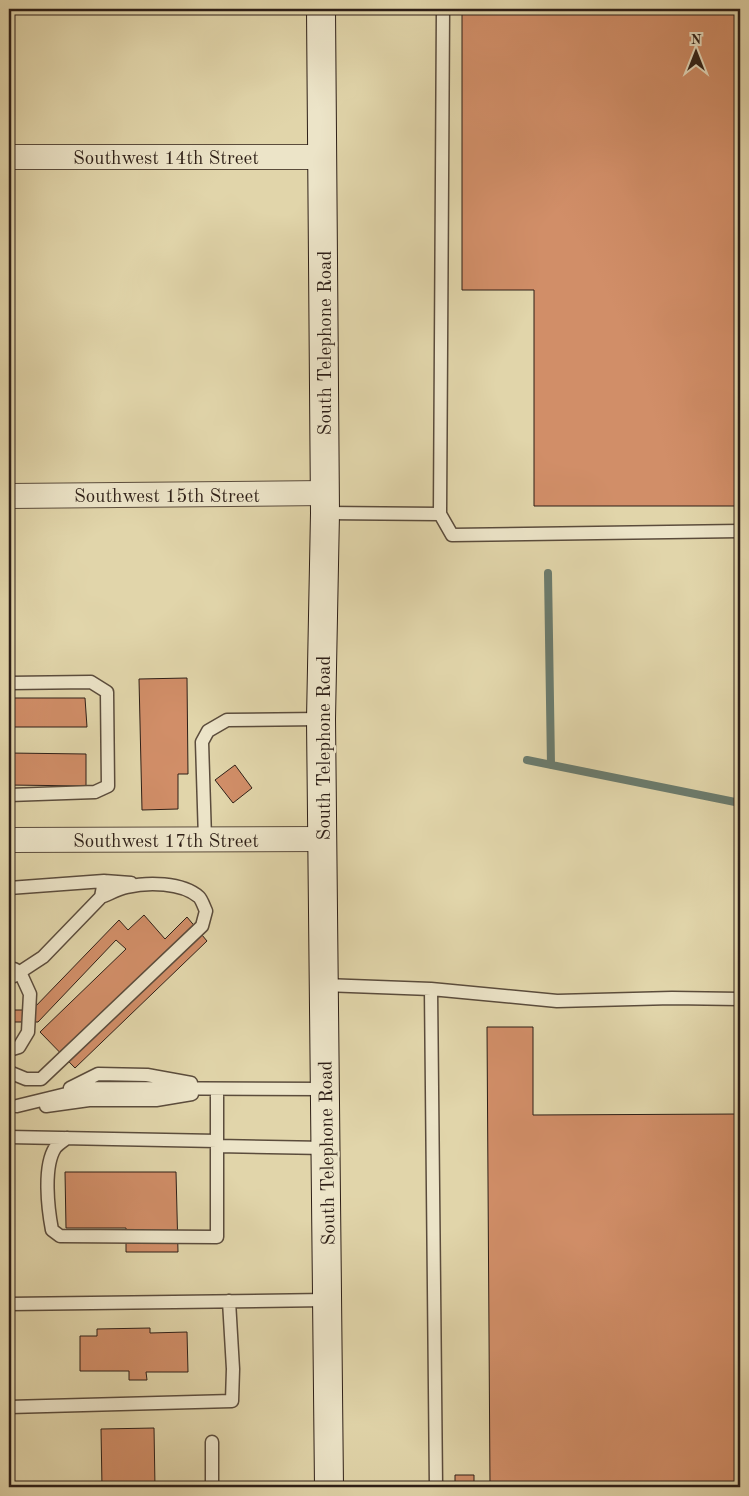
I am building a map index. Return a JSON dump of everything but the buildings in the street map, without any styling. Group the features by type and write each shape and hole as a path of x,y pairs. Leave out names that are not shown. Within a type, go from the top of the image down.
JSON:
{"main road":[{"name":"South Telephone Road","path":"322,9 325,503 321,719 329,1487"}],"street":[{"name":"Southwest 14th Street","path":"9,157 324,157"},
{"name":"Southwest 15th Street","path":"9,496 325,503"},
{"name":"Southwest 17th Street","path":"9,840 323,839"}],"lane":[{"path":"444,9 440,514 452,535 740,531"},
{"path":"325,503 440,514"},
{"path":"9,683 91,682 108,692 108,786 94,792 9,795"},
{"path":"205,839 202,742 208,731 227,720 321,719"},
{"path":"101,897 104,881"},
{"path":"9,888 104,881 145,884 183,889 200,897 206,910 202,926 41,1079 26,1079 9,1072"},
{"path":"9,1050 19,1047 28,1032 30,994 13,971 43,958 101,897 125,887 145,884"},
{"path":"324,985 431,989 558,1001 672,998 740,999"},
{"path":"431,989 436,1487"},
{"path":"13,1106 91,1088 325,1089"},
{"path":"13,1106 47,1106 90,1100 156,1100 217,1090"},
{"path":"67,1138 56,1146 49,1162 48,1211 52,1230 60,1236 217,1237 217,1090"},
{"path":"9,1137 326,1148"},
{"path":"9,1304 327,1300"},
{"path":"9,1406 232,1401 233,1369 229,1301"},
{"path":"212,1442 212,1487"}],"waterway":[{"path":"548,573 551,765"},
{"path":"527,760 740,803"}]}
